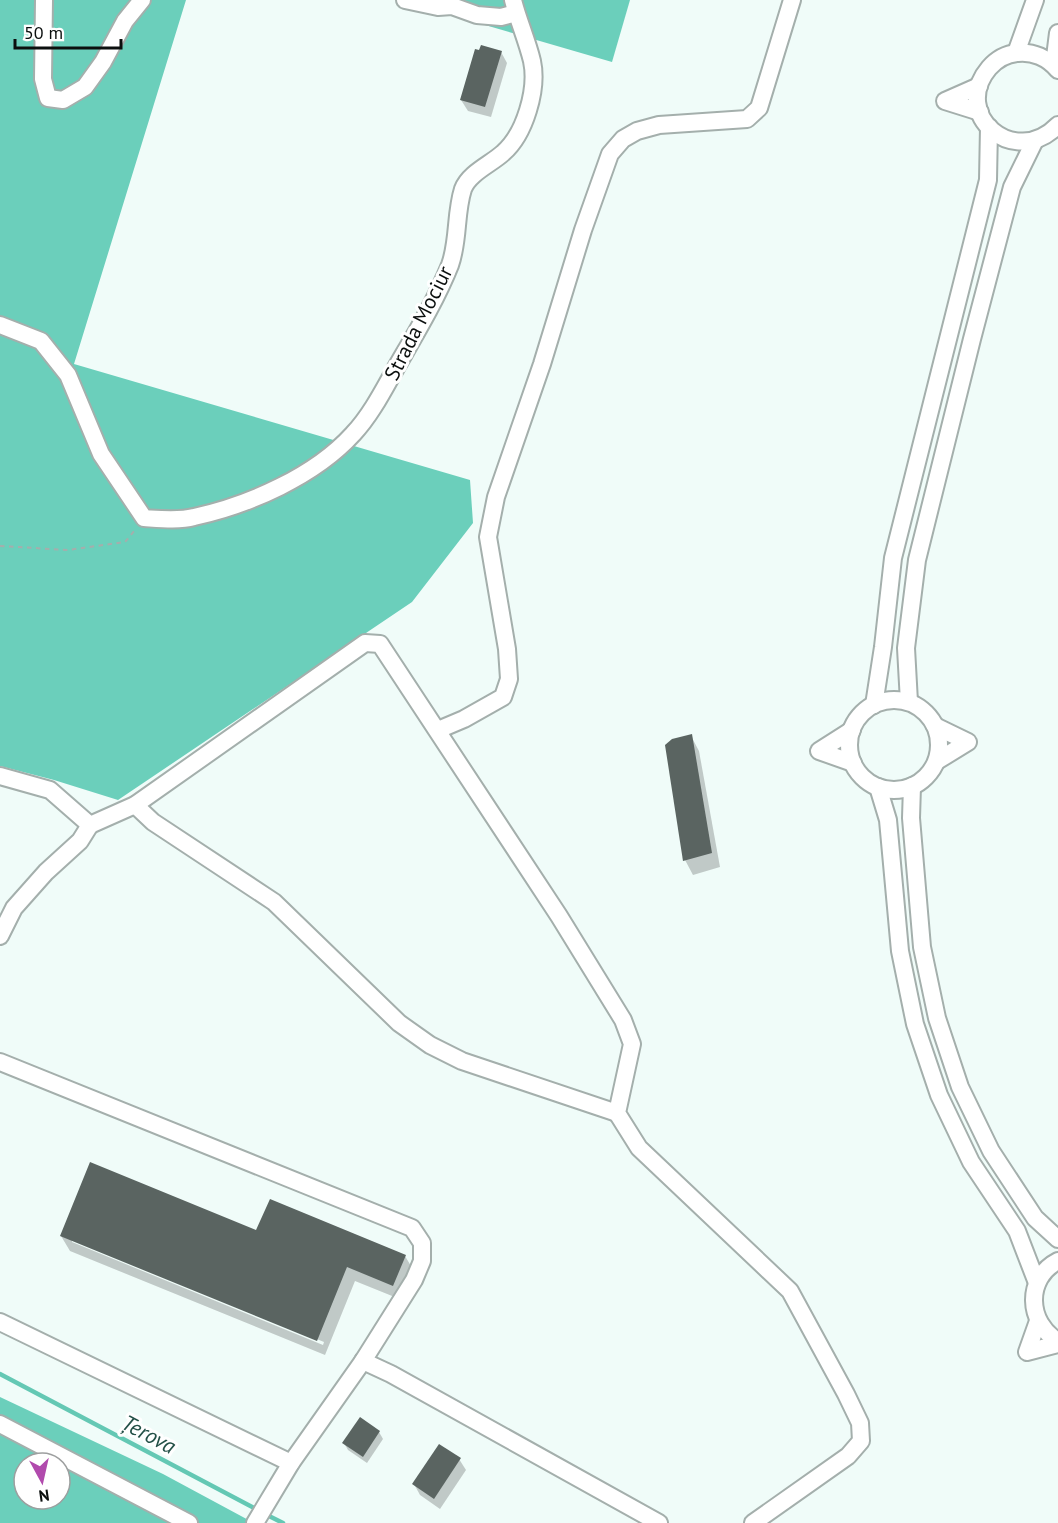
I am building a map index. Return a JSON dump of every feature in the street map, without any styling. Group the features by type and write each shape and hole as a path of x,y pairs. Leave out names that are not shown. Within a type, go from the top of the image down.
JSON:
{"street":[{"path":"44,0 43,78 48,98 63,100 85,87 103,62 125,21 142,0"},
{"path":"405,0 438,7 452,6 477,15 501,17 514,6"},
{"path":"438,730 503,698 509,679 507,648 488,537 496,497 610,154 623,139 637,131 659,125 747,119 759,108 792,0"},
{"path":"1016,53 1035,0"},
{"name":"Strada Mociur","path":"144,518 193,518 261,496 301,476 330,457 355,433 380,397 427,313 450,263 456,242 457,214 464,186 473,176 505,152 520,129 531,101 532,63 514,6"},
{"path":"1056,68 1058,33"},
{"path":"1056,68 1043,57 1030,53 1016,53 1003,57 992,64 984,74 977,99 980,112 989,128 998,136 1010,141 1035,140 1048,135 1058,125"},
{"path":"979,86 945,101 980,112"},
{"path":"874,705 893,558 988,180 989,128"},
{"path":"909,702 906,648 917,560 992,288 1012,187 1035,140"},
{"path":"0,325 41,341 68,375 102,454 144,518"},
{"path":"0,936 14,908 46,872 80,841 90,825 135,805 365,643 380,644 559,916 623,1020 632,1044 617,1113"},
{"path":"885,701 909,702 929,716 935,726 939,737 937,761 931,772 912,786 901,790 878,787 867,781 853,763 850,752 852,730 857,720 874,705 885,701"},
{"path":"935,726 968,742 937,761"},
{"path":"852,730 819,751 853,763"},
{"path":"0,776 50,790 90,825"},
{"path":"912,786 911,818 922,947 937,1018 960,1087 991,1151 1035,1218 1058,1239"},
{"path":"878,787 888,820 886,860 900,951 915,1024 939,1095 971,1162 1017,1231 1037,1283"},
{"path":"135,805 153,822 274,902 399,1023 430,1045 462,1061 617,1113 639,1148 790,1291 841,1383 860,1424 861,1441 848,1456 753,1523"},
{"path":"0,1062 412,1228 422,1243 422,1261 414,1280 363,1361 291,1463 255,1523"},
{"path":"1058,1261 1043,1273 1037,1283 1034,1296 1034,1308 1038,1321 1058,1343"},
{"path":"1038,1321 1027,1352 1058,1343"},
{"path":"0,1322 291,1463"},
{"path":"363,1361 391,1374 659,1523"},
{"path":"0,1424 189,1523"}],"path":[{"path":"0,546 68,550 125,542 144,518"}],"green space":[{"path":"0,0 186,0 74,364 470,480 473,523 412,602 118,800 0,766"},
{"path":"399,0 630,0 612,62"},
{"path":"0,1397 163,1474 254,1523 0,1523"}],"building":[{"path":"481,45 502,51 485,107 460,100 475,49 479,50"},
{"path":"692,734 712,853 683,861 665,745 672,739"},
{"path":"90,1162 256,1230 270,1199 406,1255 393,1286 347,1267 317,1341 60,1236"},
{"path":"360,1417 380,1431 363,1457 342,1443"},
{"path":"439,1444 461,1458 434,1499 412,1484"}],"waterway":[{"name":"Țerova","path":"0,1374 258,1510"},
{"name":"Țerova","path":"265,1514 283,1523"}]}
